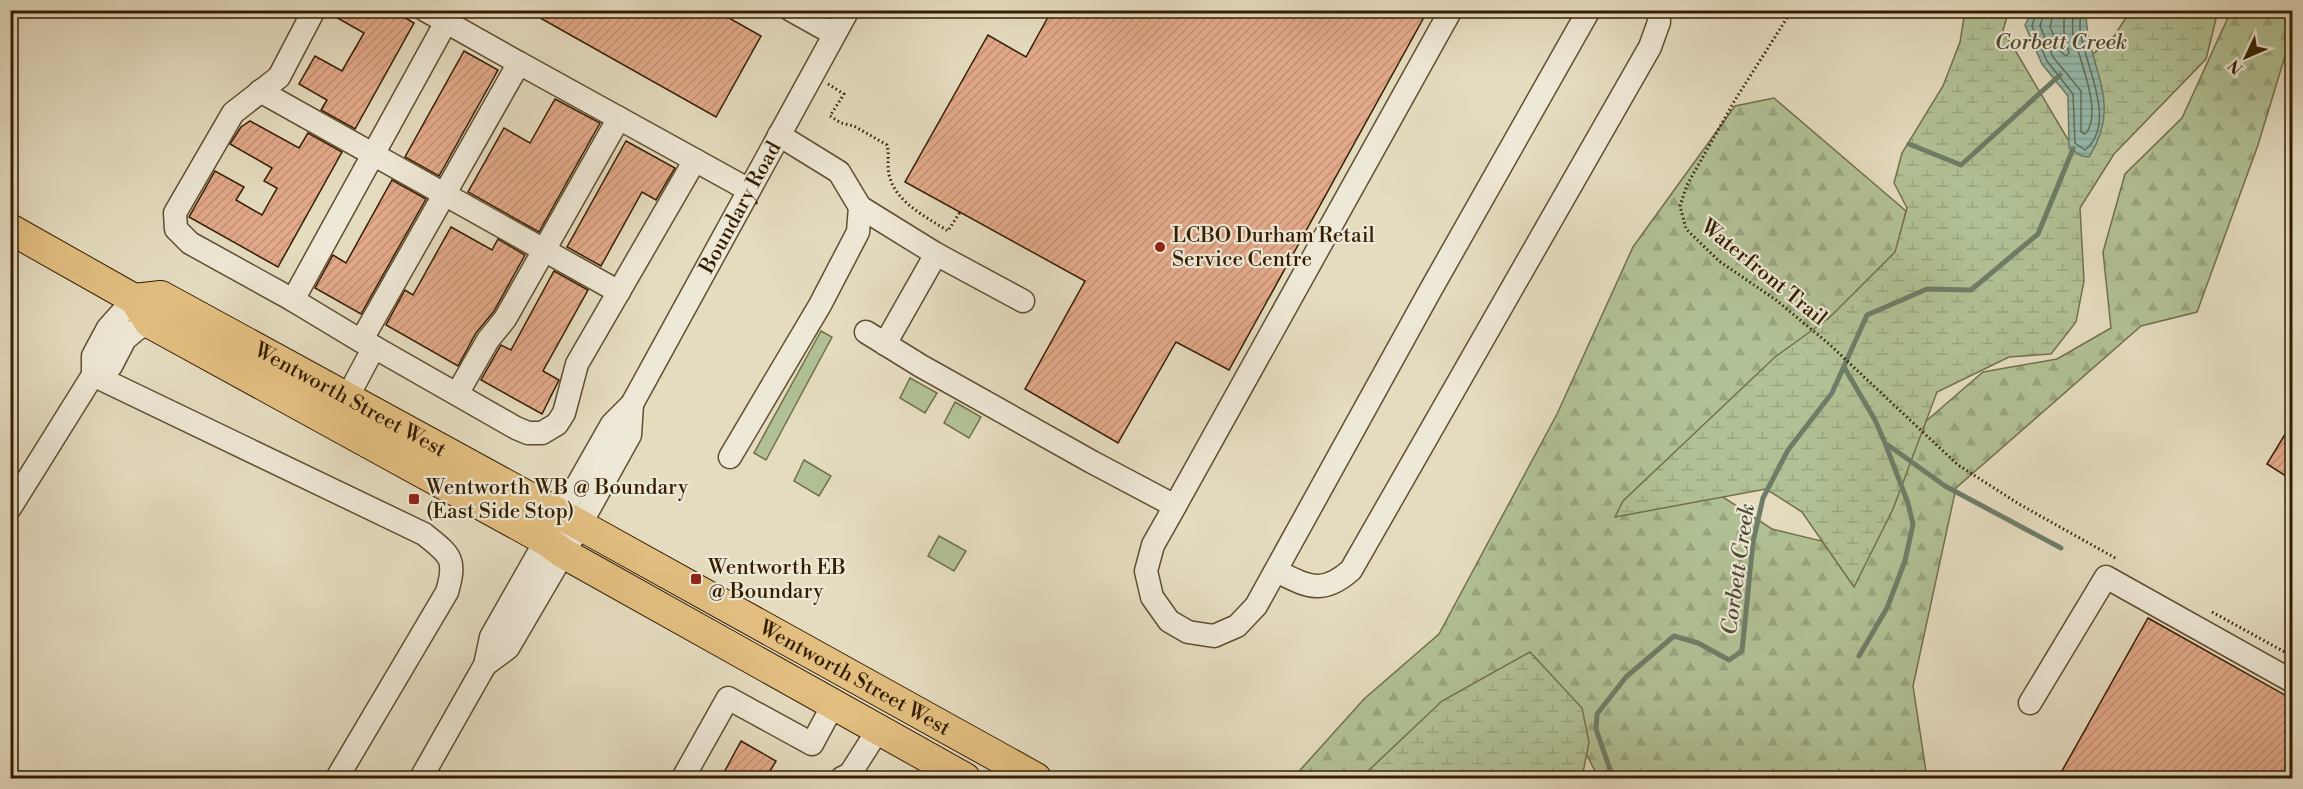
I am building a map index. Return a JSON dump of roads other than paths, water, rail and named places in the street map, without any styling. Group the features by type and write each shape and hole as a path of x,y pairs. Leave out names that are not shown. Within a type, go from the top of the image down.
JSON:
{"main road":[{"name":"Wentworth Street West","path":"10,229 142,311 563,534 1036,778"},
{"name":"Wentworth Street West","path":"142,311 161,296 347,398 833,705 965,778"}],"street":[{"path":"314,10 279,77 233,113 175,213 176,229 190,243 528,433 542,433 551,429 564,413 577,364 695,160"},
{"path":"425,10 749,190"},
{"path":"791,10 834,34"},
{"name":"Boundary Road","path":"421,778 485,665 491,637 563,534 612,424 632,404 848,10"},
{"path":"1451,10 1153,545 1146,571 1152,597 1169,621 1188,632 1214,636 1237,626 1256,606 1589,10"},
{"path":"1276,571 1318,588 1338,581 1351,570 1650,47 1659,22 1658,10"},
{"path":"292,300 446,22"},
{"path":"347,398 367,344 445,194 519,63"},
{"path":"261,91 619,292"},
{"path":"457,394 488,340 505,320 619,118"},
{"path":"779,135 839,172 860,207 936,254 1023,301"},
{"path":"730,457 820,305 858,232 860,207"},
{"path":"885,344 936,254"},
{"path":"10,508 93,375 93,356 108,328 142,311"},
{"path":"866,332 1092,462 1175,506"},
{"path":"93,375 424,534 448,554 453,572 447,592 337,778"},
{"path":"2030,704 2106,578 2292,681"},
{"path":"683,778 728,698 812,744 833,705"},
{"path":"842,778 850,774 878,730"}],"water":[{"name":"Corbett Creek","path":"2032,11 2086,11 2088,31 2104,101 2104,118 2099,137 2089,157 2082,156 2069,148 2068,96 2042,64 2025,25"}],"waterway":[{"path":"1909,144 1961,165 2060,75"},
{"name":"Corbett Creek","path":"1613,778 1596,729 1597,714 1626,677 1674,636 1698,643 1729,660 1742,651 1753,542 1763,498 1788,450 1832,393 1867,315 1927,289 1971,290 2038,234 2073,149"},
{"path":"1844,367 1875,420 1908,503 1913,524 1905,561 1887,608 1859,656"},
{"path":"1888,445 1945,486 2061,548"}],"place":[{"name":"LCBO Durham Retail Service Centre","path":"1160,247"},
{"name":"Wentworth WB @ Boundary (East Side Stop)","path":"414,499"},
{"name":"Wentworth EB @ Boundary","path":"696,579"}]}
